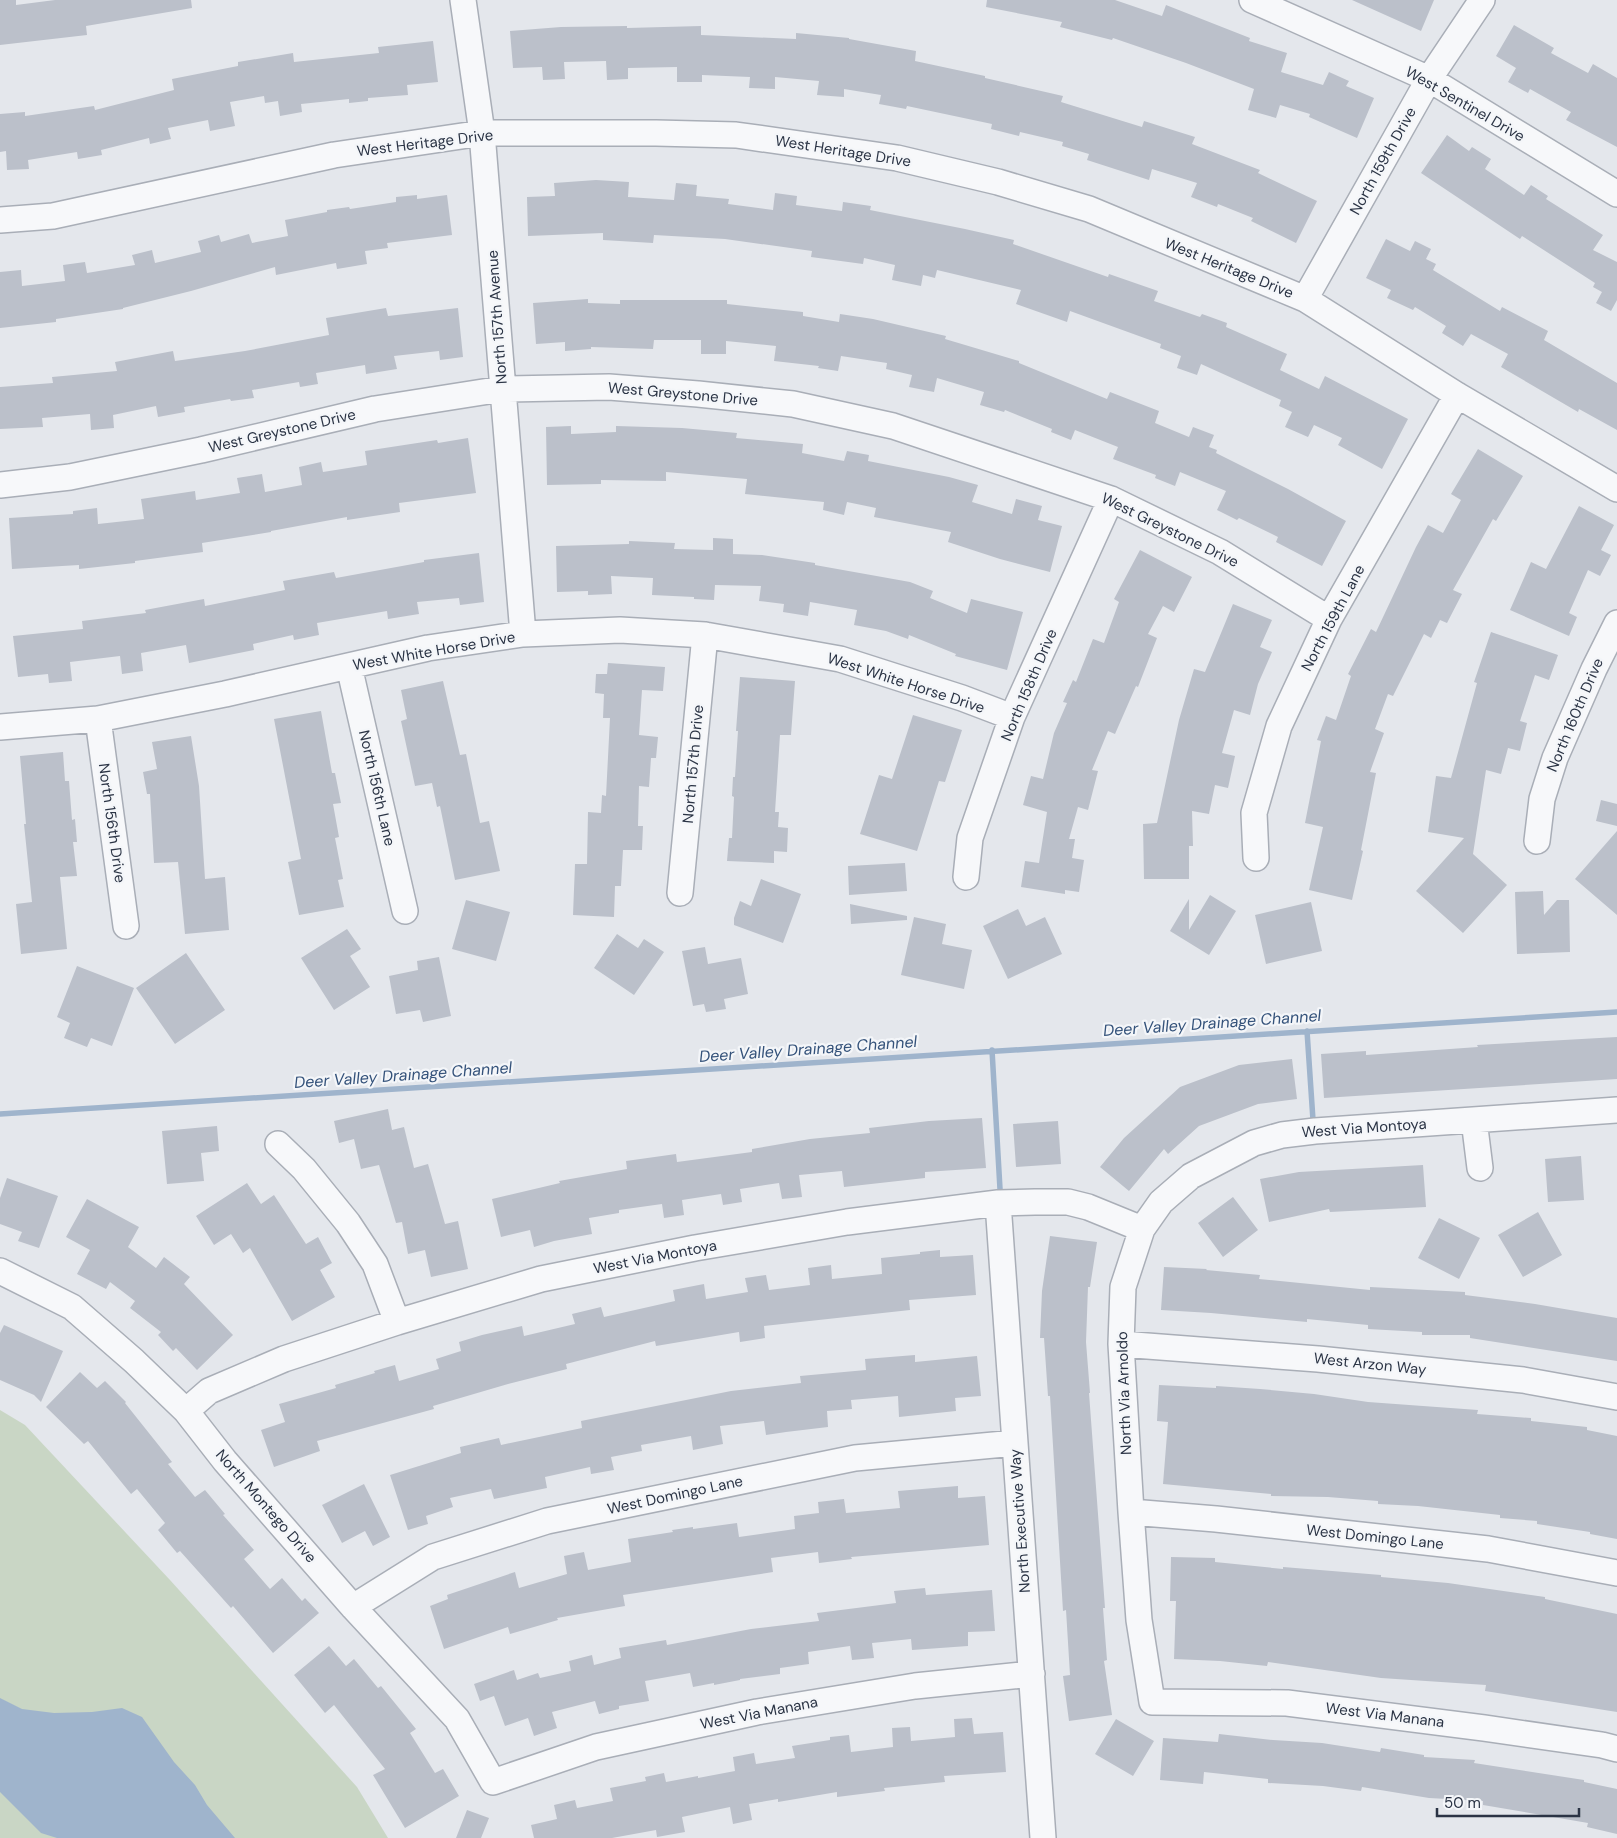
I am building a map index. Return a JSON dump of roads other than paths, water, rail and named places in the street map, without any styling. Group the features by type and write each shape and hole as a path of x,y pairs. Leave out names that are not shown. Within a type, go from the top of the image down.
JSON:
{"street":[{"name":"North 157th Avenue","path":"463,0 482,133 523,634"},
{"name":"West Sentinel Drive","path":"1252,0 1429,79 1617,194"},
{"name":"North 159th Drive","path":"1305,300 1429,79 1482,0"},
{"name":"West Heritage Drive","path":"0,220 53,216 334,155 482,133 656,132 736,136 897,158 998,182 1089,209 1305,300 1457,395 1617,489"},
{"name":"West Greystone Drive","path":"0,485 70,477 202,450 375,409 502,389 609,387 698,394 793,404 893,426 1112,499 1220,552 1329,620"},
{"name":"North 159th Lane","path":"1256,858 1254,813 1279,726 1329,620 1457,395"},
{"name":"North 158th Drive","path":"966,877 970,838 1012,717 1112,499"},
{"name":"North 160th Drive","path":"1537,841 1542,799 1555,758 1594,668 1617,623"},
{"name":"West White Horse Drive","path":"0,727 98,719 225,694 428,648 523,634 620,630 705,635 840,659 962,698 1012,717"},
{"name":"North 157th Drive","path":"680,893 705,635"},
{"name":"North 156th Lane","path":"349,666 405,911"},
{"name":"North 156th Drive","path":"98,719 126,926"},
{"name":"West Via Montoya","path":"1254,1142 1282,1135 1316,1131 1617,1110"},
{"path":"1474,1120 1480,1168"},
{"name":"North Via Arnoldo","path":"1152,1702 1139,1620 1130,1512 1121,1344 1123,1287 1142,1229 1161,1202 1190,1176 1254,1142"},
{"path":"278,1144 304,1169 348,1223 375,1264 397,1322"},
{"name":"West Via Montoya","path":"186,1411 209,1391 284,1359 397,1322 540,1279 686,1250 847,1222 998,1204 1068,1202 1088,1207 1142,1229"},
{"name":"North Executive Way","path":"998,1204 1043,1838"},
{"name":"North Montego Drive","path":"0,1271 72,1307 134,1361 186,1411 225,1461 353,1607 457,1719 493,1782"},
{"name":"West Arzon Way","path":"1121,1344 1318,1359 1523,1380 1617,1397"},
{"name":"West Domingo Lane","path":"353,1607 433,1557 547,1521 856,1458 1015,1443"},
{"name":"West Domingo Lane","path":"1130,1512 1216,1519 1488,1549 1617,1573"},
{"name":"West Via Manana","path":"493,1782 596,1747 757,1712 915,1686 1032,1674"},
{"name":"West Via Manana","path":"1152,1702 1287,1703 1494,1729 1602,1745 1617,1750"}],"water":[{"path":"0,1698 22,1709 54,1713 92,1712 122,1708 142,1717 174,1762 195,1785 207,1805 235,1838 57,1838 41,1833 0,1792"}],"waterway":[{"name":"Deer Valley Drainage Channel","path":"0,1114 1617,1012"},
{"path":"1307,1031 1313,1120"},
{"path":"992,1050 1000,1189"}]}
